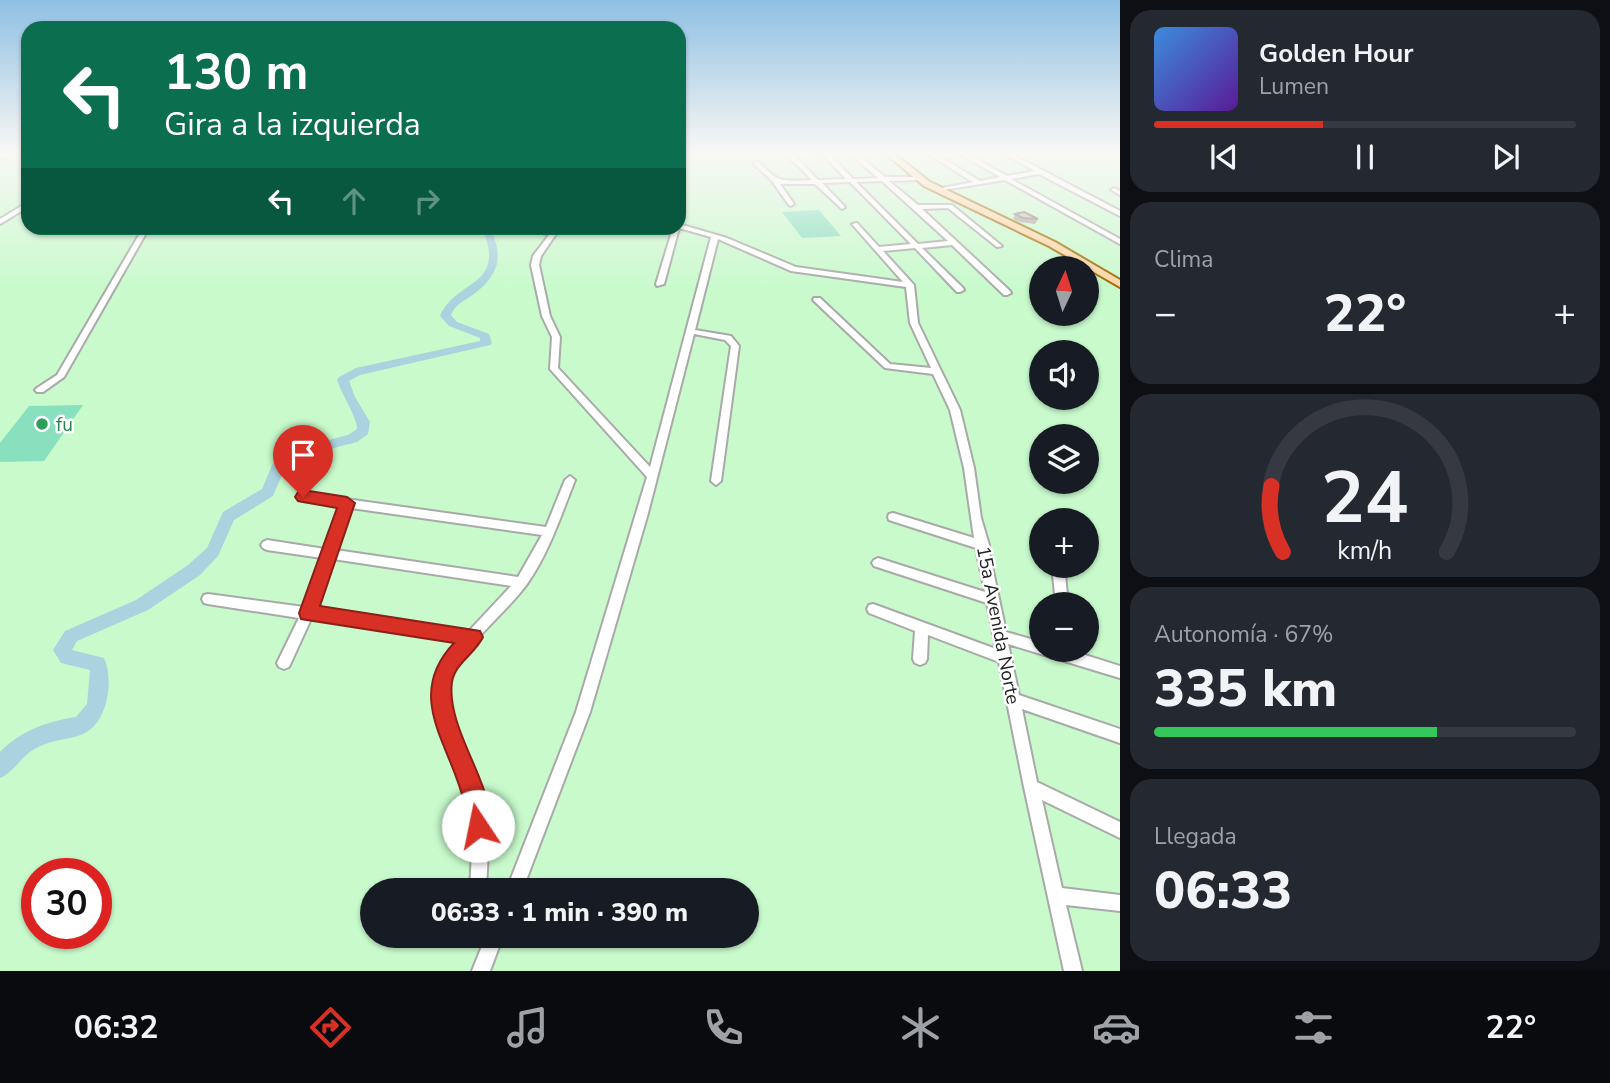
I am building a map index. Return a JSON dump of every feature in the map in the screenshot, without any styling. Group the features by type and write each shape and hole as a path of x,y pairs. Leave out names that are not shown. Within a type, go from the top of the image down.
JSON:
{"main road":[{"path":"956,198 1052,244 1120,284"}],"street":[{"path":"787,198 791,204"},
{"path":"834,198 842,207"},
{"path":"870,198 960,290"},
{"path":"905,198 1007,293"},
{"path":"1043,198 1120,242"},
{"path":"1090,198 1120,214"},
{"path":"916,208 950,206 999,246"},
{"path":"0,222 21,208"},
{"path":"855,224 910,285"},
{"path":"686,229 715,236 794,269 910,285"},
{"path":"40,390 60,377 142,235"},
{"path":"552,235 537,256 535,265 546,316 556,337 554,369 652,476"},
{"path":"660,284 675,235"},
{"path":"519,878 583,712 652,476 715,236"},
{"path":"878,248 954,243"},
{"name":"15a Avenida Norte","path":"910,285 914,323 954,410 970,467 1031,787 1073,971"},
{"path":"817,300 888,366 936,371"},
{"path":"690,331 728,338 735,346 716,481"},
{"path":"478,878 476,802 444,720 442,679 450,661 521,582 534,562 570,480"},
{"path":"303,497 549,532"},
{"path":"284,663 308,613 347,503"},
{"path":"893,517 983,545"},
{"path":"267,545 521,582"},
{"path":"878,563 994,600"},
{"path":"208,599 473,637"},
{"path":"873,609 1006,659"},
{"path":"920,659 922,627"},
{"path":"1001,636 1029,645"},
{"path":"1092,662 1120,672"},
{"path":"1014,700 1120,736"},
{"path":"1031,787 1120,830"},
{"path":"1056,896 1120,903"},
{"path":"481,971 488,948"}],"green space":[{"path":"0,198 21,198 21,235 686,235 686,198 1120,198 1120,971 0,971"},
{"path":"819,210 841,236 802,238 782,212"},
{"name":"fu","path":"83,405 44,461 0,462 0,443 29,406"}],"building":[{"path":"1024,212 1038,219 1023,218 1015,214"}],"waterway":[{"path":"0,768 11,754 26,743 61,728 81,725 92,714 98,698 98,664 67,657 62,650 71,636 142,605 194,570 213,552 228,516 268,492 278,467 310,449 352,439 363,431 364,422 349,397 343,380 356,372 486,343 485,336 453,324 445,316 449,306 480,283 493,265 494,254 489,235"}],"place":[{"name":"fu","path":"42,424"}],"route":[{"path":"303,497 347,503 308,613 473,637 450,661 442,679 441,699 444,720 476,802 478,826"}]}
